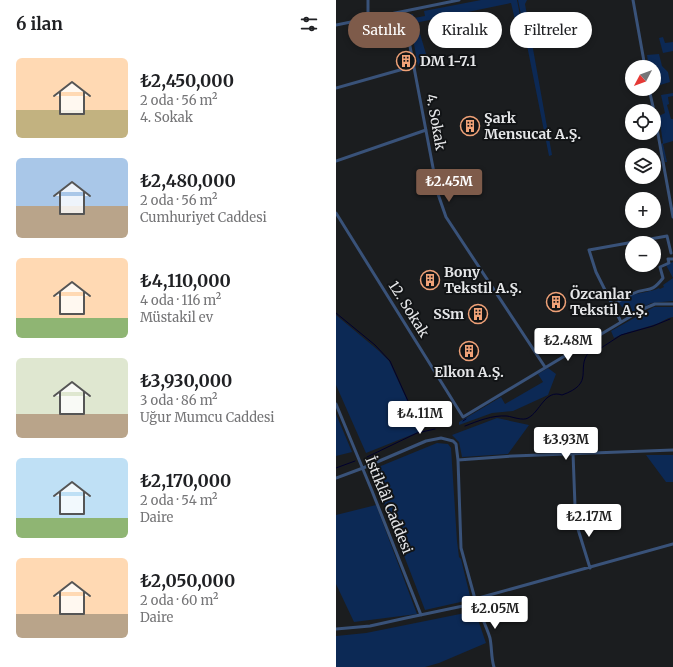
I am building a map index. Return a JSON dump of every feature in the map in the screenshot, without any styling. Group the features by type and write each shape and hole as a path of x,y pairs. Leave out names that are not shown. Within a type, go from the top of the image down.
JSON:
{"street":[{"path":"368,0 368,12"},
{"path":"402,12 459,0"},
{"path":"633,0 644,60"},
{"path":"336,25 348,22"},
{"name":"4. Sokak","path":"411,48 438,194 446,217 545,367"},
{"path":"336,88 414,66"},
{"path":"336,161 426,130"},
{"path":"659,140 673,217"},
{"name":"12. Sokak","path":"336,213 464,417 545,367"},
{"path":"621,322 596,272 589,250 667,236 671,253"},
{"path":"612,305 634,293 649,290 657,286 663,278 660,267 669,263 668,259 673,259"},
{"path":"545,367 652,305 673,304"},
{"name":"İstiklâl Caddesi","path":"336,404 421,615"},
{"path":"336,478 426,441 447,438 456,444 458,460 461,548 475,599 491,640 494,667"},
{"path":"458,460 573,453 673,450"},
{"path":"573,453 575,506"},
{"path":"573,513 590,568"},
{"path":"336,629 370,626 463,606 475,599 673,544"}],"shaded area":[{"path":"481,0 517,0 519,12 513,12 511,3 468,12 428,12 428,20 420,22 420,17 425,16 424,11"},
{"path":"518,0 527,0 525,4 526,12 520,12"},
{"path":"420,34 429,64 418,66 415,48 420,48"},
{"path":"663,37 665,43 673,42 673,51 663,53 659,38"},
{"path":"528,48 533,48 552,155 549,156"},
{"path":"659,54 660,60 648,60 647,55"},
{"path":"661,62 662,66 668,72 670,82 661,85"},
{"path":"673,93 673,96 668,97 669,104 667,105 671,119 673,119 673,141 663,144 667,162 665,162 661,144 663,143 661,115 665,113 661,95"},
{"path":"673,262 673,278 666,265"},
{"path":"673,278 673,301 651,303 633,313 622,307 619,303 623,299 632,295 660,289"},
{"path":"654,307 673,307 673,317 614,338 611,331"},
{"path":"336,315 389,361 421,431 366,453 336,385"},
{"path":"548,368 556,374 548,395 513,411 492,413 459,425 459,422 501,397 505,404 543,382 538,374"},
{"path":"336,414 352,452 336,456"},
{"path":"497,418 529,425 508,454 462,457 459,442 452,435"},
{"path":"437,443 448,444 451,448 459,557 461,559 470,596 465,601 425,610 371,470"},
{"path":"646,455 673,455 673,482 666,482"},
{"path":"376,505 417,614 354,622 336,584 336,515"},
{"path":"475,611 486,643 439,663 425,667 336,667 336,636 366,633"}],"waterway":[{"path":"336,313 375,345 390,361 422,432"},
{"path":"465,426 496,416 507,416 523,419 528,418 551,395 562,395 579,386 582,381 585,358 589,352 601,348 621,335 653,326 670,319"},
{"path":"367,457 417,433 435,429"},
{"path":"336,468 355,461"}],"place":[{"name":"DM 1-7.1","path":"406,61"},
{"name":"Şark Mensucat A.Ş.","path":"470,126"},
{"name":"Bony Tekstil A.Ş.","path":"430,280"},
{"name":"Özcanlar Tekstil A.Ş.","path":"556,302"},
{"name":"SSm","path":"478,314"},
{"name":"Elkon A.Ş.","path":"469,351"}]}
